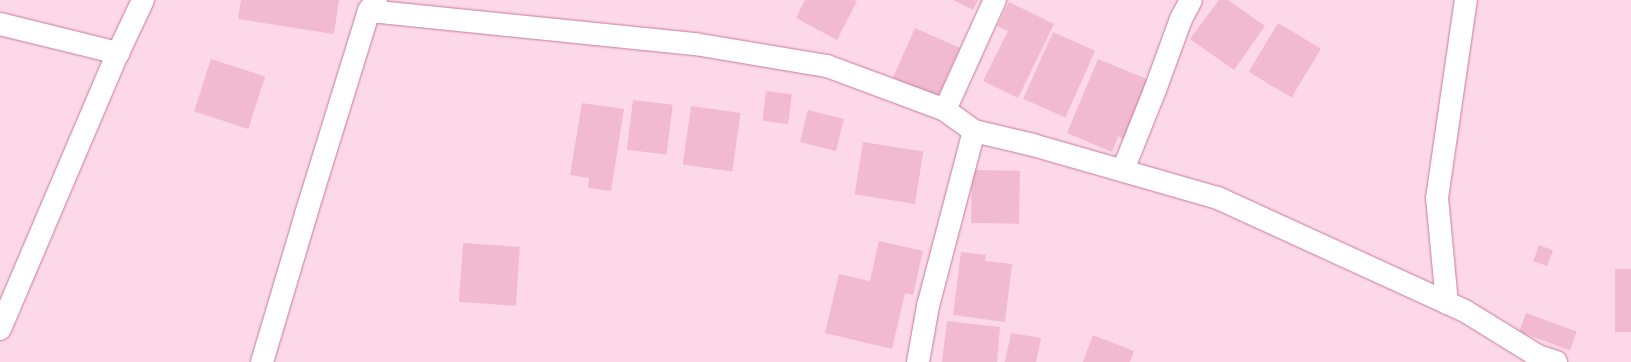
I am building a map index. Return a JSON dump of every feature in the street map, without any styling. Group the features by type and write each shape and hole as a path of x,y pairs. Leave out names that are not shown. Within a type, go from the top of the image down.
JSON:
{"street":[{"path":"0,329 118,53 143,0"},
{"path":"945,110 995,0"},
{"path":"1122,170 1155,90 1181,19 1192,0"},
{"path":"1447,303 1437,198 1466,0"},
{"path":"262,362 306,214 372,5 711,46 827,66 945,110 974,131 1033,145 1218,198 1465,311 1538,356 1556,362"},
{"path":"0,24 118,53"},
{"path":"918,362 928,306 974,131"}],"building":[{"path":"241,0 339,0 334,34 238,19"},
{"path":"805,0 857,1 837,40 796,18"},
{"path":"953,0 978,0 973,10"},
{"path":"1219,0 1228,0 1265,26 1234,70 1190,39"},
{"path":"1009,2 1054,24 1018,98 983,81 1008,31 997,26"},
{"path":"1278,23 1321,49 1292,98 1249,72"},
{"path":"915,28 960,48 938,97 893,77"},
{"path":"1053,32 1095,51 1065,117 1023,99"},
{"path":"211,59 265,77 248,129 194,111"},
{"path":"1098,59 1149,80 1124,139 1118,136 1112,152 1067,133"},
{"path":"766,91 792,94 788,124 762,121"},
{"path":"633,100 673,105 667,155 627,150"},
{"path":"582,103 624,109 611,191 588,188 589,178 570,175"},
{"path":"691,106 741,113 732,171 683,164"},
{"path":"808,110 844,119 836,151 800,142"},
{"path":"863,142 923,152 915,204 855,194"},
{"path":"972,170 1020,171 1019,224 971,223"},
{"path":"879,241 923,251 913,295 905,293 892,349 825,333 839,274 870,281"},
{"path":"463,243 520,247 516,306 459,302"},
{"path":"1539,245 1553,250 1547,266 1533,261"},
{"path":"961,252 986,255 985,261 1012,264 1005,322 953,315"},
{"path":"1615,269 1631,269 1631,332 1615,332"},
{"path":"1526,313 1577,331 1570,350 1519,332"},
{"path":"947,321 1000,327 997,362 942,362"},
{"path":"1011,333 1041,338 1036,362 1005,362"},
{"path":"1093,335 1134,351 1130,362 1083,362"}]}
